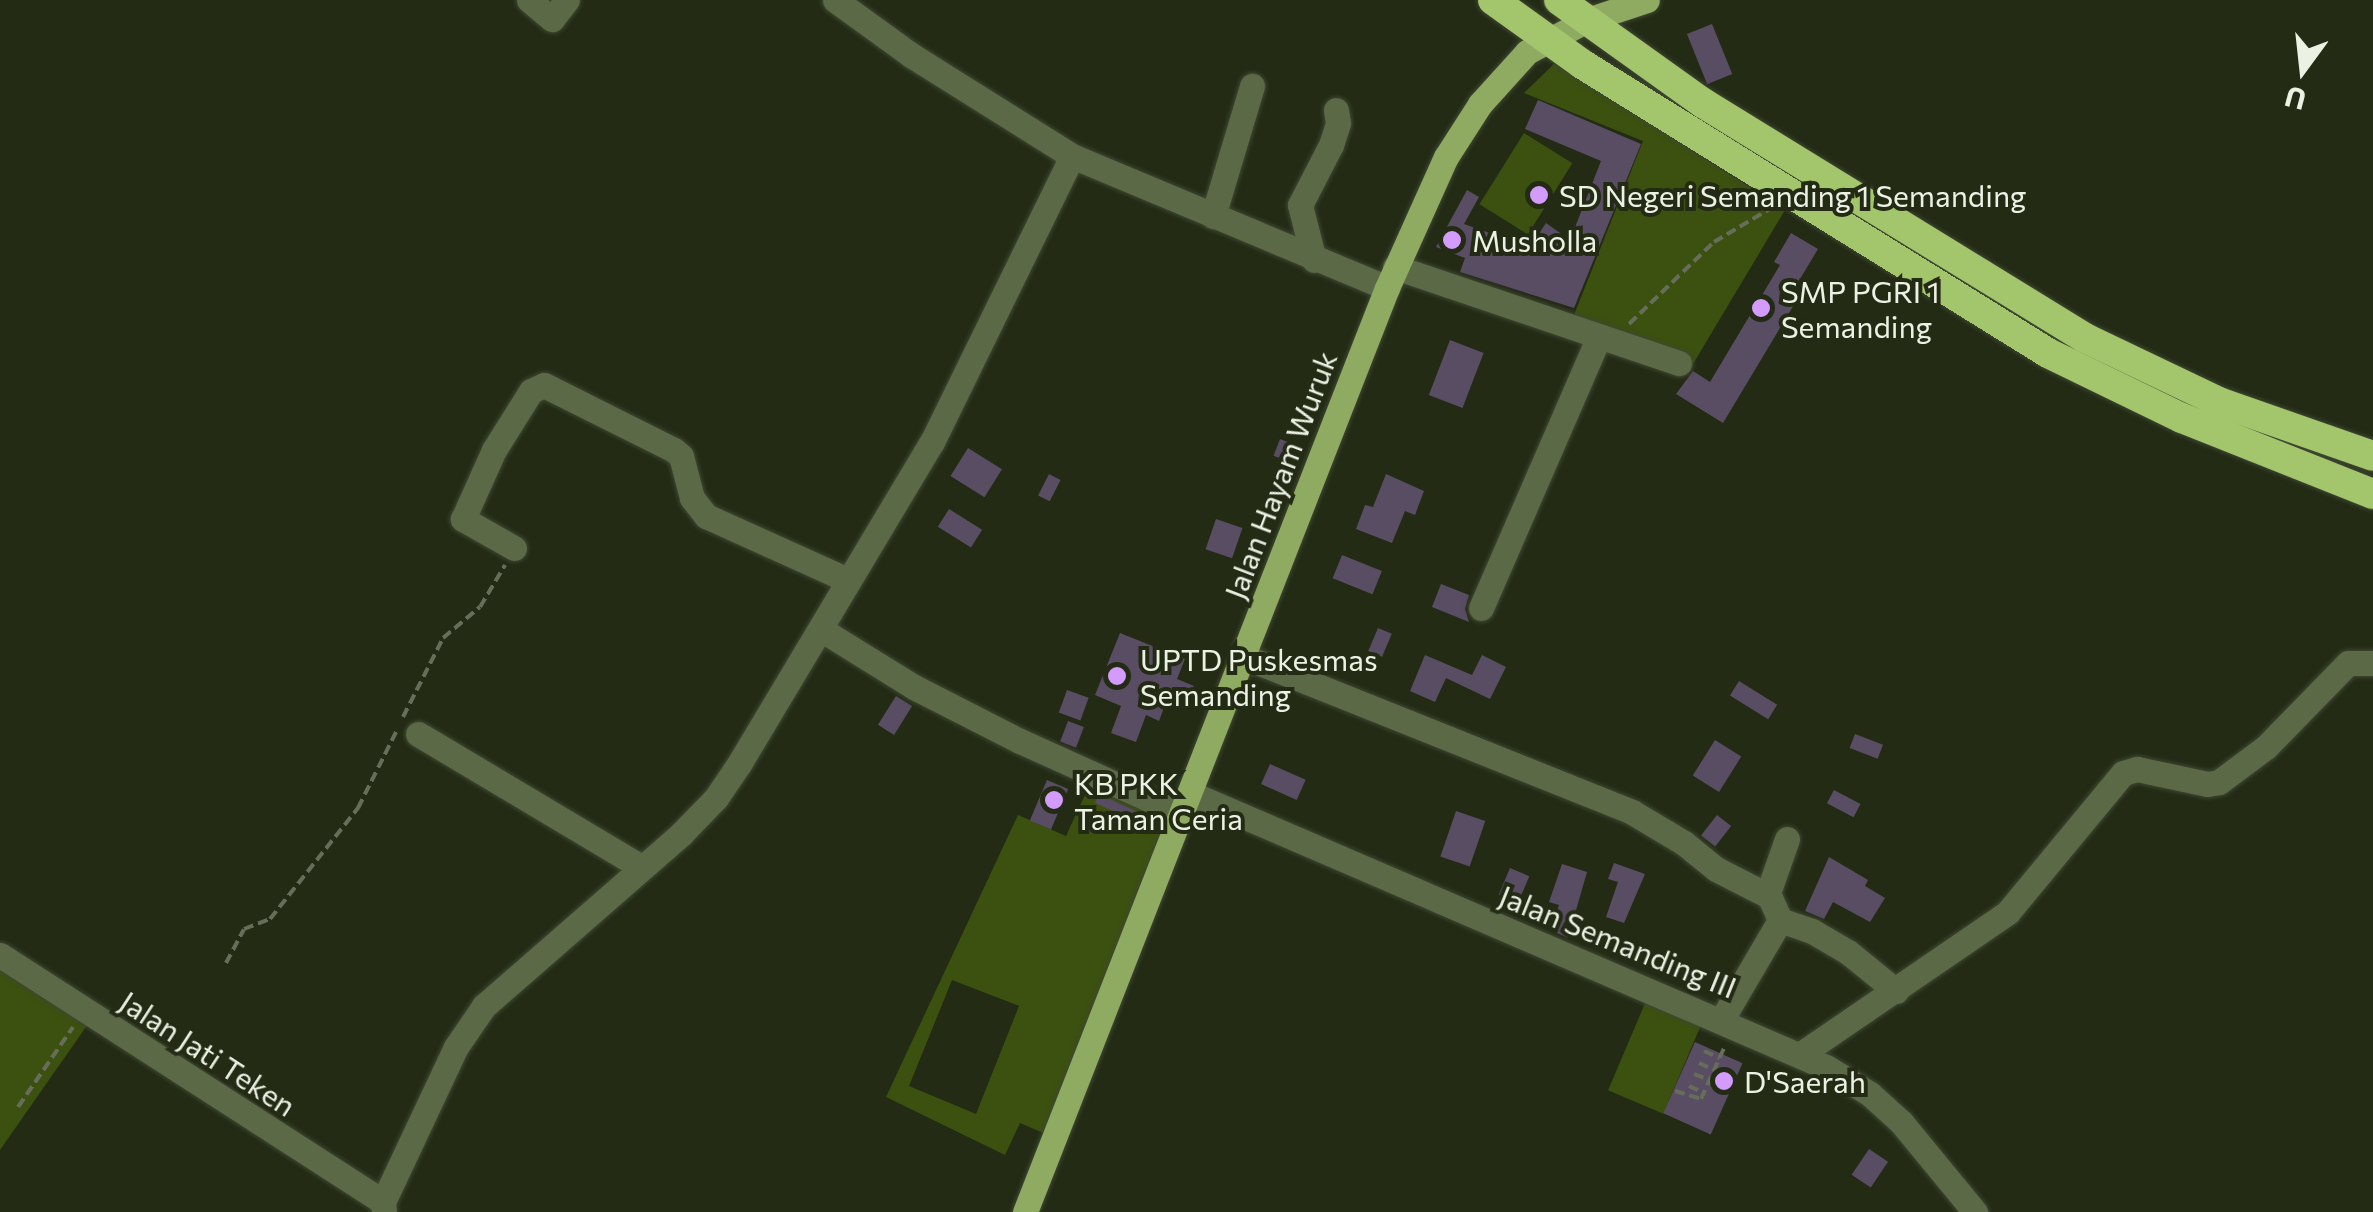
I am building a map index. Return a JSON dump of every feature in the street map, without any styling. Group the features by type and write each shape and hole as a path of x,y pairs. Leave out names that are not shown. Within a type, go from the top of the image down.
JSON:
{"highway":[{"path":"1493,0 1567,21 2085,338 2220,402 2373,456"},
{"path":"1567,21 1582,64 2048,353 2119,390 2373,494"}],"main road":[{"name":"Jalan Hayam Wuruk","path":"1025,1212 1391,277 1446,156 1480,104 1527,52 1567,21 1647,0"}],"street":[{"path":"529,0 552,18 567,0"},
{"path":"835,0 911,55 1072,156 1314,260 1391,277 1679,364"},
{"path":"1213,216 1252,86"},
{"path":"1314,260 1300,206 1331,145 1338,123 1336,110"},
{"path":"384,1207 456,1046 484,1006 716,798 822,630 932,442 1072,156"},
{"path":"1481,608 1598,338"},
{"path":"514,548 463,519 494,450 532,390 544,385 674,450 681,456 692,498 706,516 848,580"},
{"name":"Jalan Semanding III","path":"822,630 914,686 1020,741 1187,804 1800,1054 1880,1103 1975,1212"},
{"path":"1244,658 1632,812 1684,843 1774,908 1848,952 1896,991"},
{"path":"1800,1054 2008,912 2124,772 2136,770 2207,784 2219,782 2266,747 2348,663 2373,663"},
{"path":"418,734 641,867"},
{"path":"1722,1019 1774,908 1788,839"},
{"name":"Jalan Jati Teken","path":"0,955 384,1207"}],"path":[{"path":"1598,338 1624,329 1714,242 1794,198"},
{"path":"226,963 244,929 270,920 358,808 443,638 480,607 514,548"},
{"path":"18,1107 84,1010"},
{"path":"1702,1097 1721,1055 1704,1051"},
{"path":"1699,1063 1714,1070"},
{"path":"1694,1074 1710,1080"},
{"path":"1689,1086 1702,1097"},
{"path":"1675,1091 1702,1097"}],"green space":[{"path":"1555,63 1785,210 1693,364 1570,325 1643,141 1524,93"},
{"path":"1524,133 1572,163 1528,234 1479,204"},
{"path":"1089,786 1174,823 1048,1135 1020,1123 1005,1155 886,1097 1018,815 1066,836","holes":["952,980 1019,1006 976,1114 909,1086"]},
{"path":"0,966 88,1024 0,1150"},
{"path":"1646,1001 1701,1024 1663,1114 1608,1090"}],"building":[{"path":"1712,24 1732,74 1707,84 1687,34"},
{"path":"1538,100 1641,144 1574,308 1460,272 1465,258 1436,247 1467,190 1479,197 1464,224 1530,247 1546,223 1570,240 1601,161 1525,129"},
{"path":"1791,233 1818,249 1797,284 1804,288 1723,423 1676,394 1693,371 1710,382 1780,265 1774,262"},
{"path":"1450,340 1484,353 1462,408 1429,395"},
{"path":"1280,439 1306,449 1300,466 1274,456"},
{"path":"968,448 1002,469 984,497 951,476"},
{"path":"1049,474 1061,480 1050,501 1038,495"},
{"path":"1386,474 1424,491 1415,515 1405,511 1392,543 1356,529 1365,505 1373,507"},
{"path":"949,509 982,530 971,547 938,527"},
{"path":"1216,519 1242,528 1232,558 1206,549"},
{"path":"1342,555 1382,571 1373,594 1333,578"},
{"path":"1441,584 1469,595 1465,609 1469,622 1432,607"},
{"path":"1378,628 1392,634 1382,657 1368,651"},
{"name":"UPTD Puskesmas Semanding","path":"1120,633 1185,659 1177,679 1194,686 1185,710 1166,702 1159,721 1146,715 1136,742 1111,733 1121,706 1095,695"},
{"path":"1425,655 1472,675 1482,655 1506,667 1490,699 1446,678 1435,702 1410,691"},
{"path":"1739,681 1777,705 1768,719 1730,695"},
{"path":"1067,690 1089,698 1080,720 1059,713"},
{"path":"896,696 912,706 894,735 878,725"},
{"path":"1068,721 1084,727 1076,748 1060,742"},
{"path":"1855,734 1883,745 1878,759 1850,748"},
{"path":"1715,740 1741,756 1719,792 1693,776"},
{"path":"1270,764 1306,780 1297,800 1261,784"},
{"path":"1047,780 1068,789 1051,829 1030,821"},
{"path":"1834,790 1860,804 1853,817 1827,803"},
{"path":"1099,794 1160,822 1157,830 1095,803"},
{"path":"1456,811 1485,821 1470,866 1440,856"},
{"path":"1717,815 1731,826 1715,847 1701,835"},
{"path":"1829,857 1868,880 1865,886 1885,898 1870,922 1833,902 1824,919 1805,911"},
{"path":"1614,863 1645,874 1624,923 1606,917 1618,882 1608,879"},
{"path":"1562,864 1587,872 1568,938 1550,930 1559,905 1549,902"},
{"path":"1510,868 1529,876 1518,903 1499,895"},
{"path":"1695,1042 1743,1063 1711,1134 1663,1113"},
{"path":"1869,1149 1888,1162 1871,1188 1852,1175"}],"place":[{"name":"SD Negeri Semanding 1 Semanding","path":"1539,195"},
{"name":"Musholla","path":"1452,240"},
{"name":"SMP PGRI 1 Semanding","path":"1761,308"},
{"name":"UPTD Puskesmas Semanding","path":"1117,676"},
{"name":"KB PKK Taman Ceria","path":"1054,800"},
{"name":"D'Saerah","path":"1724,1081"}]}
